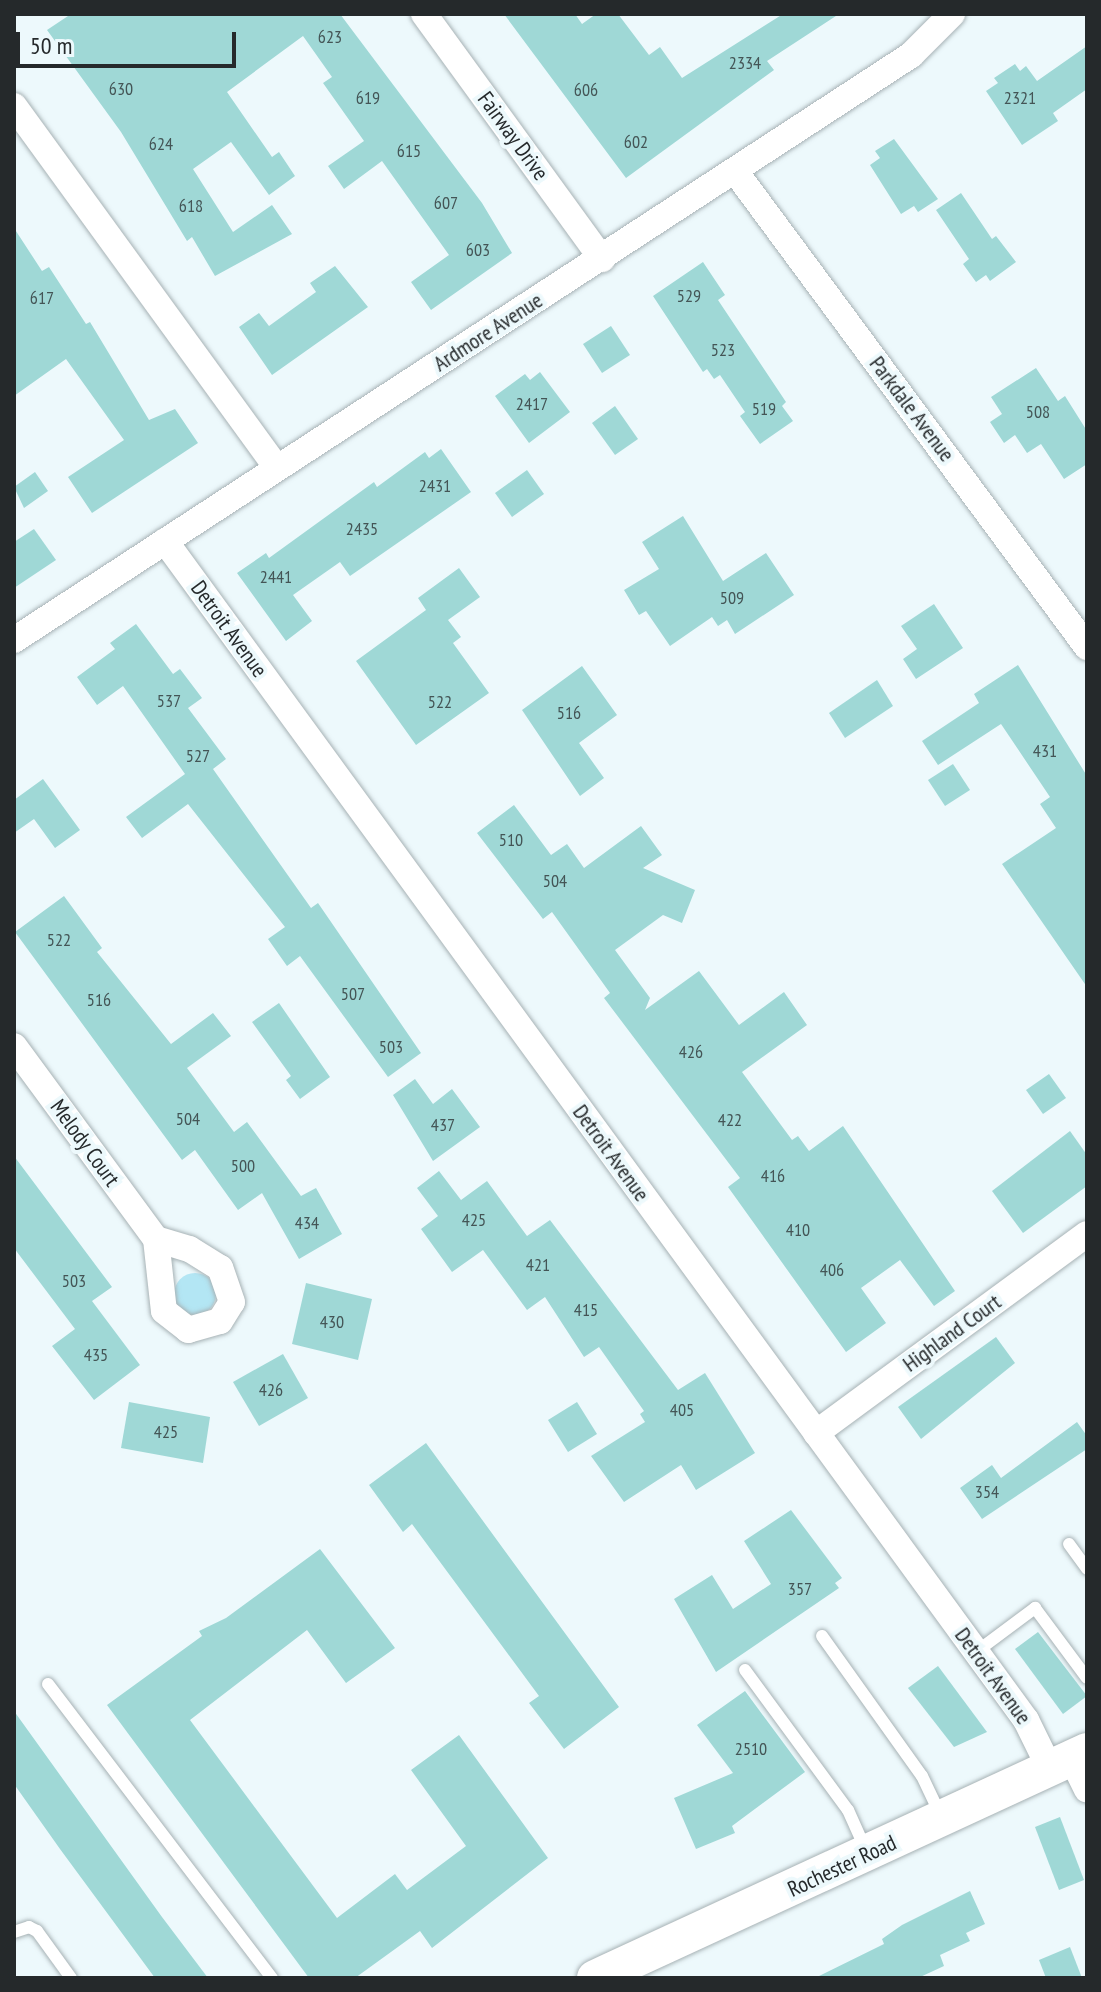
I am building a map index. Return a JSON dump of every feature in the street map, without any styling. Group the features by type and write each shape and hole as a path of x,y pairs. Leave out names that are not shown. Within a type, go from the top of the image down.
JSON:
{"main road":[{"name":"Rochester Road","path":"595,1978 942,1819 1074,1768"}],"street":[{"name":"Fairway Drive","path":"424,14 602,259"},
{"name":"Ardmore Avenue","path":"14,640 911,55 952,14"},
{"path":"14,106 277,468"},
{"name":"Parkdale Avenue","path":"735,171 1087,647"},
{"name":"Detroit Avenue","path":"165,541 1026,1720 1074,1768"},
{"name":"Melody Court","path":"14,1046 156,1239"},
{"name":"Highland Court","path":"816,1433 1087,1234"}],"lane":[{"path":"1069,1544 1087,1569"},
{"path":"976,1652 1035,1608 1087,1678"},
{"path":"822,1636 922,1776 942,1819"},
{"path":"745,1670 848,1810 869,1854"},
{"path":"48,1684 272,1978"},
{"path":"14,1932 29,1927 37,1931 71,1978"}],"shaded area":[{"path":"195,1273 210,1279 216,1294 210,1309 195,1315 180,1309 174,1294 180,1279"}],"building":[{"path":"71,14 340,14 482,203 512,253 431,310 411,282 449,255 382,161 344,189 328,166 364,141 323,83 332,77 303,36 227,92 272,157 279,152 295,176 269,195 231,142 193,169 233,232 272,205 292,234 215,276 192,237 187,241 121,132 47,30"},
{"path":"504,14 575,14 582,24 596,14 618,14 649,55 660,47 682,78 783,14 839,14 767,61 774,70 626,178"},
{"path":"1087,46 1087,89 1053,113 1058,121 1022,145 986,91 998,83 994,78 1015,64 1020,71 1026,66 1037,81"},
{"path":"894,139 938,199 918,212 914,206 901,214 870,165 880,158 875,151"},
{"path":"961,193 992,239 996,236 1016,262 990,281 986,275 976,282 963,264 969,259 936,210"},
{"path":"14,228 42,271 49,267 86,324 90,322 149,420 175,409 198,443 92,513 68,477 124,440 66,359 14,396"},
{"path":"703,262 725,295 718,300 786,402 782,406 793,421 760,444 740,416 745,412 720,375 714,379 707,369 703,372 653,296"},
{"path":"335,266 368,307 272,375 239,327 259,313 269,326 316,292 310,283"},
{"path":"611,326 630,355 602,373 583,344"},
{"path":"1036,368 1058,401 1065,396 1087,431 1087,464 1064,479 1041,444 1027,453 1015,435 1004,443 990,422 1002,414 991,397"},
{"path":"540,372 570,412 529,443 495,396 525,374 530,380"},
{"path":"615,406 638,439 615,455 592,423"},
{"path":"441,449 471,492 350,576 340,562 293,595 312,621 286,641 237,573 266,553 269,558 374,482 377,487 425,452 429,458"},
{"path":"527,470 544,494 512,517 495,493"},
{"path":"35,472 48,491 24,508 14,487"},
{"path":"683,516 723,581 766,553 794,595 735,634 727,620 718,626 712,617 670,646 646,611 639,615 624,590 659,569 642,542"},
{"path":"34,529 56,560 14,588 14,542"},
{"path":"459,568 480,597 448,620 461,637 453,643 489,693 416,745 356,661 426,610 418,598"},
{"path":"934,604 963,648 916,679 903,659 917,649 901,626"},
{"path":"136,624 173,674 180,669 202,698 188,708 226,759 213,769 311,908 318,903 421,1053 388,1077 300,956 287,966 268,939 285,927 188,804 142,838 126,817 185,774 123,686 97,705 77,677 115,649 110,643"},
{"path":"1018,665 1087,776 1087,987 1002,864 1056,828 1040,804 1050,797 1001,724 938,765 922,741 979,703 974,694"},
{"path":"582,666 617,715 579,743 604,778 580,796 522,710"},
{"path":"877,680 893,706 845,738 829,713"},
{"path":"953,764 970,790 945,806 928,780"},
{"path":"43,779 80,830 55,848 34,819 14,833 14,800"},
{"path":"514,805 551,855 567,844 584,868 641,826 662,855 643,868 695,890 682,923 663,915 615,950 650,998 645,1010 699,971 739,1025 784,992 807,1025 742,1072 792,1140 798,1136 809,1151 843,1126 955,1291 934,1306 900,1260 861,1288 886,1323 846,1352 728,1187 740,1178 604,998 610,993 552,912 543,919 477,833"},
{"path":"64,896 102,948 97,952 171,1044 213,1013 231,1036 187,1068 234,1132 247,1122 301,1196 316,1188 342,1234 299,1259 262,1193 238,1210 195,1150 182,1160 15,932"},
{"path":"279,1003 330,1077 300,1099 286,1080 291,1076 252,1022"},
{"path":"1049,1074 1066,1098 1043,1114 1026,1090"},
{"path":"415,1079 433,1104 452,1089 480,1127 433,1161 393,1095"},
{"path":"1070,1131 1087,1155 1087,1186 1023,1233 992,1191"},
{"path":"14,1156 112,1287 92,1301 140,1365 94,1400 52,1346 75,1329 14,1248"},
{"path":"439,1171 461,1200 487,1181 527,1236 550,1220 678,1390 705,1373 755,1453 696,1490 681,1465 624,1502 591,1456 645,1422 640,1414 644,1411 599,1347 584,1357 545,1297 527,1310 483,1250 452,1272 421,1229 438,1216 417,1188"},
{"path":"306,1283 372,1299 358,1360 292,1344"},
{"path":"996,1337 1015,1363 921,1439 898,1407"},
{"path":"283,1354 308,1398 259,1426 233,1382"},
{"path":"129,1402 210,1417 203,1463 121,1448"},
{"path":"577,1402 597,1434 568,1452 548,1420"},
{"path":"1077,1422 1087,1436 1087,1449 982,1519 960,1488 992,1465 1001,1478"},
{"path":"426,1443 619,1707 564,1749 529,1703 539,1696 412,1524 403,1532 369,1485"},
{"path":"791,1510 842,1578 835,1583 839,1588 716,1672 674,1599 712,1575 733,1609 771,1584 744,1541"},
{"path":"320,1549 395,1648 346,1683 307,1630 190,1720 337,1918 395,1874 407,1890 466,1846 411,1770 459,1735 548,1858 432,1948 420,1931 355,1978 309,1978 107,1705 202,1636 199,1631 226,1618"},
{"path":"1038,1632 1087,1696 1063,1714 1015,1649"},
{"path":"938,1666 987,1732 954,1747 908,1688"},
{"path":"745,1691 805,1772 732,1826 735,1833 696,1849 674,1798 733,1773 697,1725"},
{"path":"14,1711 208,1978 155,1978 60,1849 14,1784"},
{"path":"1060,1817 1084,1880 1059,1890 1035,1827"},
{"path":"970,1891 985,1924 966,1933 970,1941 940,1955 944,1966 918,1978 815,1978 884,1944 882,1939 902,1925"},
{"path":"1070,1947 1082,1978 1046,1978 1039,1960"}]}
